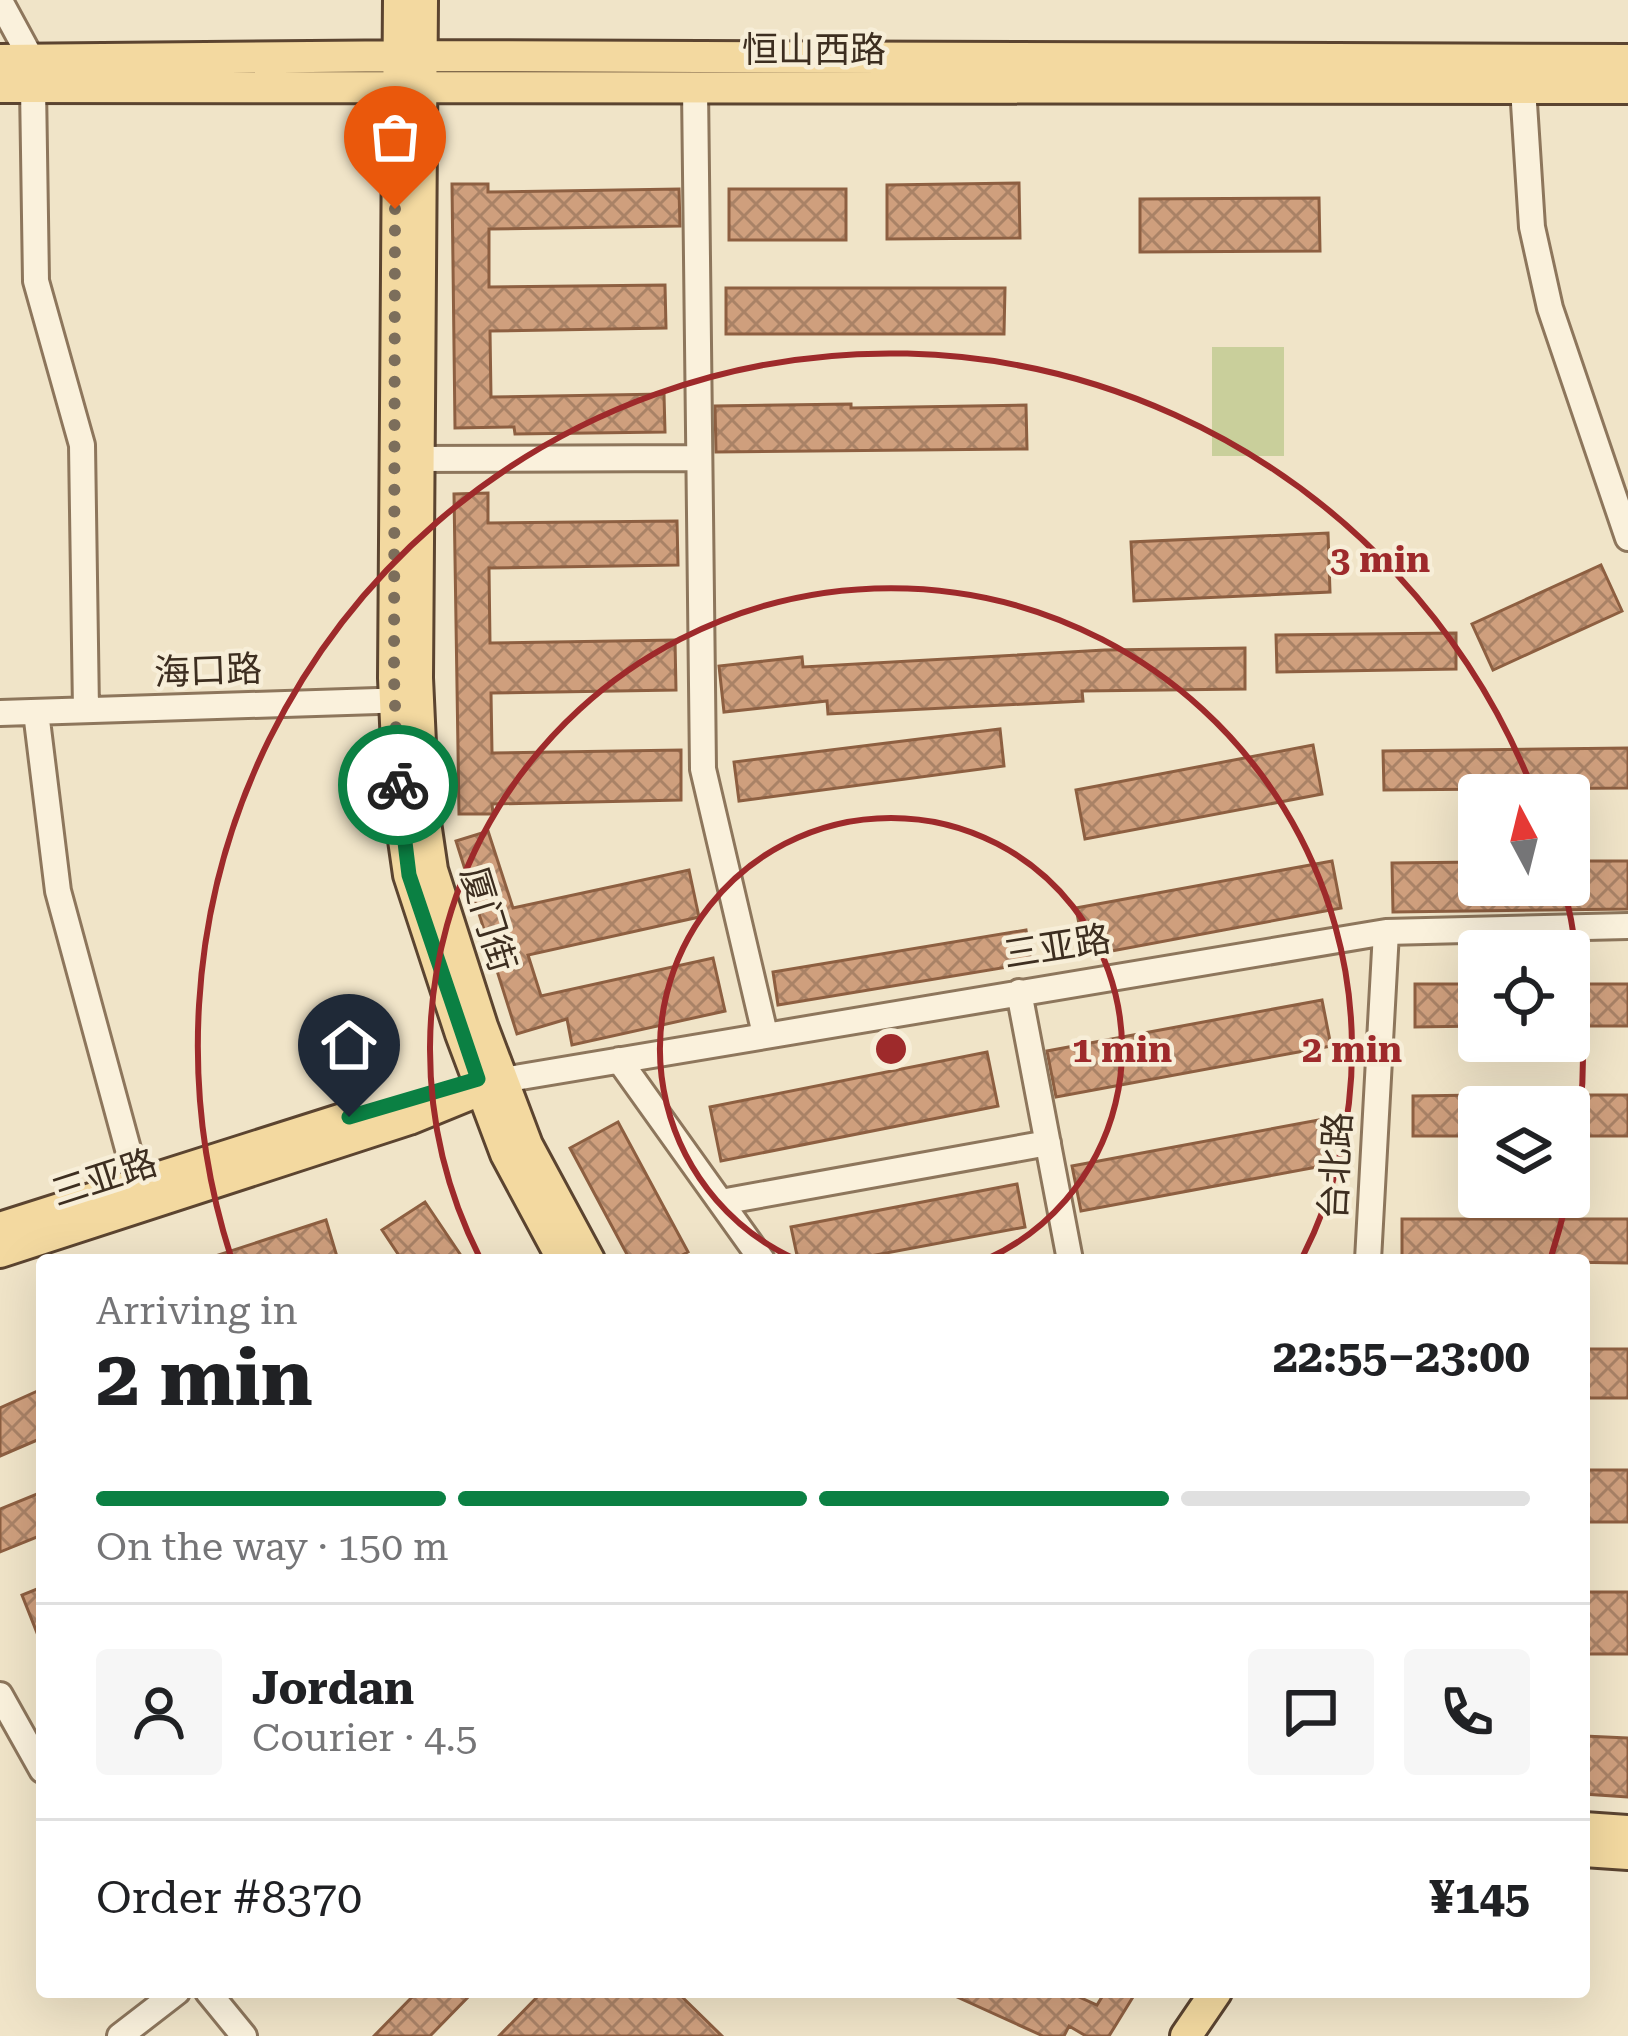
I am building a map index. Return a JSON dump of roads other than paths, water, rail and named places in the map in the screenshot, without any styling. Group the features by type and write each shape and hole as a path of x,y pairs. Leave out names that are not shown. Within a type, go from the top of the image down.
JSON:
{"main road":[{"name":"厦门街","path":"399,0 410,72"},
{"name":"厦门街","path":"422,0 410,72 406,700 432,870 506,1154 559,1254"},
{"name":"恒山西路","path":"0,60 33,74"},
{"name":"恒山西路","path":"0,87 33,74 1628,60"},
{"name":"恒山西路","path":"410,72 695,88 1628,88"},
{"name":"厦门街","path":"488,1084 586,1254"},
{"name":"三亚路","path":"0,1228 140,1194 488,1084"},
{"name":"三亚路","path":"0,1252 140,1194"},
{"path":"1590,1828 1628,1831"},
{"path":"1590,1851 1628,1853"},
{"path":"1163,2036 1189,1998"},
{"path":"1186,2036 1212,1998"}],"street":[{"path":"0,1 33,74 36,281 82,445 86,710"},
{"path":"695,88 703,770 765,1034"},
{"path":"1523,88 1532,227 1550,308 1628,538"},
{"path":"407,458 698,458"},
{"name":"海口路","path":"0,713 406,700"},
{"path":"36,712 58,891 140,1194"},
{"name":"三亚路","path":"488,1084 1386,932 1628,926"},
{"name":"台北路","path":"1368,1254 1386,932"},
{"path":"1019,992 1069,1254"},
{"path":"620,1060 758,1254"},
{"path":"721,1202 1048,1143"},
{"path":"0,1695 36,1759"},
{"path":"120,2036 169,1998"},
{"path":"213,1998 244,2036"}]}
